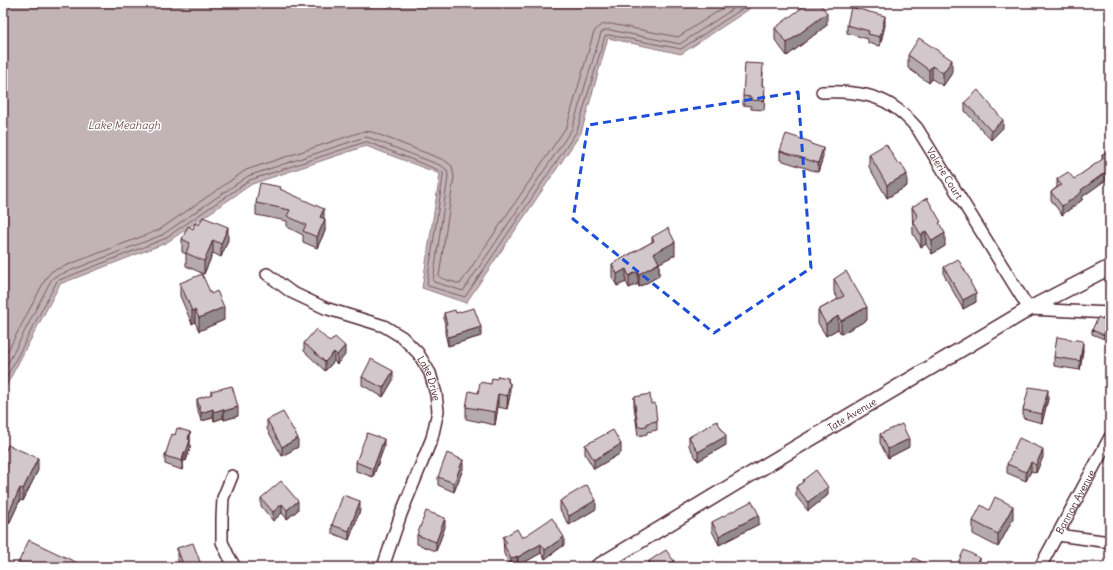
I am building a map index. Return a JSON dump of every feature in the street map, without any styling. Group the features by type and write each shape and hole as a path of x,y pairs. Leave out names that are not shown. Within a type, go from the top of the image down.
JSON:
{"street":[{"name":"Valerie Court","path":"822,92 838,91 873,97 890,104 902,113 917,128 934,152 1028,309"},
{"name":"Tate Avenue","path":"597,567 1028,309 1110,268"},
{"name":"Lake Drive","path":"267,274 291,292 326,308 384,326 402,337 418,353 430,373 436,394 438,411 432,438 400,514 383,567"},
{"path":"1028,309 1110,313"},
{"name":"Bannon Avenue","path":"1040,567 1110,437"},
{"path":"232,476 224,498 222,542 235,567"},
{"path":"1057,535 1110,542"}],"highlighted area":[{"path":"798,92 811,268 714,333 573,219 588,125"}],"water":[{"name":"Lake Meahagh","path":"3,3 754,3 748,10 681,54 608,38 581,133 466,303 422,288 440,174 366,146 252,184 166,243 60,284 3,392"}],"building":[{"path":"808,3 819,3 827,13 787,43 775,28"},
{"path":"851,7 885,16 880,37 868,34 869,31 847,25"},
{"path":"919,38 952,60 943,73 932,66 929,70 908,55"},
{"path":"745,63 763,64 762,86 765,86 764,101 751,100 751,97 743,96"},
{"path":"978,90 1003,120 991,131 965,102"},
{"path":"786,134 811,142 811,144 823,148 818,163 780,151"},
{"path":"886,144 898,164 901,163 907,174 887,185 869,154"},
{"path":"1110,150 1110,169 1062,206 1051,192 1061,185 1057,179 1068,172 1074,179 1104,158 1102,155"},
{"path":"260,183 281,187 280,189 324,209 320,217 325,219 317,237 303,231 306,225 287,216 290,210 256,203"},
{"path":"927,198 941,222 939,223 945,233 932,241 926,231 921,235 913,221 918,217 912,207"},
{"path":"203,217 228,227 221,244 213,240 204,261 186,253 190,243 182,239 188,226 193,229 195,223 199,225"},
{"path":"668,228 675,242 654,253 659,263 639,274 638,271 629,276 626,269 617,274 612,264 654,241 652,237"},
{"path":"958,259 976,293 963,300 944,267"},
{"path":"846,271 867,307 841,321 838,316 826,324 818,310 844,296 834,279"},
{"path":"202,274 211,294 217,291 224,307 199,318 195,310 192,311 180,283"},
{"path":"474,308 481,327 448,337 444,313 455,310 456,313"},
{"path":"1098,317 1109,322 1104,335 1092,330"},
{"path":"316,329 330,342 335,337 345,346 337,355 334,352 325,362 304,343"},
{"path":"1057,337 1083,341 1080,361 1054,357"},
{"path":"371,359 393,371 383,388 362,377"},
{"path":"498,376 508,378 508,382 510,383 507,396 498,394 495,412 466,407 469,391 478,393 480,382 491,384 492,378 497,379"},
{"path":"232,386 238,407 214,412 213,409 201,413 197,399 212,394 211,391"},
{"path":"1029,387 1048,390 1042,414 1023,410"},
{"path":"650,394 651,404 655,403 657,421 647,423 647,426 638,427 634,397"},
{"path":"283,412 298,438 282,447 267,420"},
{"path":"717,421 726,436 698,452 689,437"},
{"path":"902,424 909,439 888,449 880,434"},
{"path":"177,428 190,432 188,439 190,440 186,452 184,452 182,461 165,456 172,434 175,435"},
{"path":"613,430 621,444 594,460 585,445"},
{"path":"367,433 384,439 373,469 356,462"},
{"path":"1019,438 1043,449 1036,465 1031,462 1026,472 1007,464"},
{"path":"8,445 38,458 23,489 20,488 9,512 7,511 3,519 3,456"},
{"path":"447,453 463,460 454,483 438,477"},
{"path":"816,470 828,487 808,502 796,487"},
{"path":"281,481 298,501 287,510 282,504 273,512 261,498"},
{"path":"587,485 596,500 569,516 560,501"},
{"path":"343,495 360,501 349,531 332,525"},
{"path":"995,497 1013,506 998,534 973,521 981,505 989,510"},
{"path":"752,501 759,515 719,536 712,522"},
{"path":"426,511 445,518 436,542 417,535"},
{"path":"552,518 564,537 545,550 541,544 518,557 517,556 511,559 504,545 507,543 503,537 517,529 522,538"},
{"path":"29,540 86,567 26,567 18,563"},
{"path":"193,543 202,567 184,567 177,548"},
{"path":"666,550 674,561 668,565 668,567 653,567 649,561"},
{"path":"964,550 980,558 975,567 956,567"},
{"path":"1109,555 1110,567 1108,567"},
{"path":"914,558 928,565 927,567 909,567"},
{"path":"432,562 433,567 415,567 415,566"}]}
